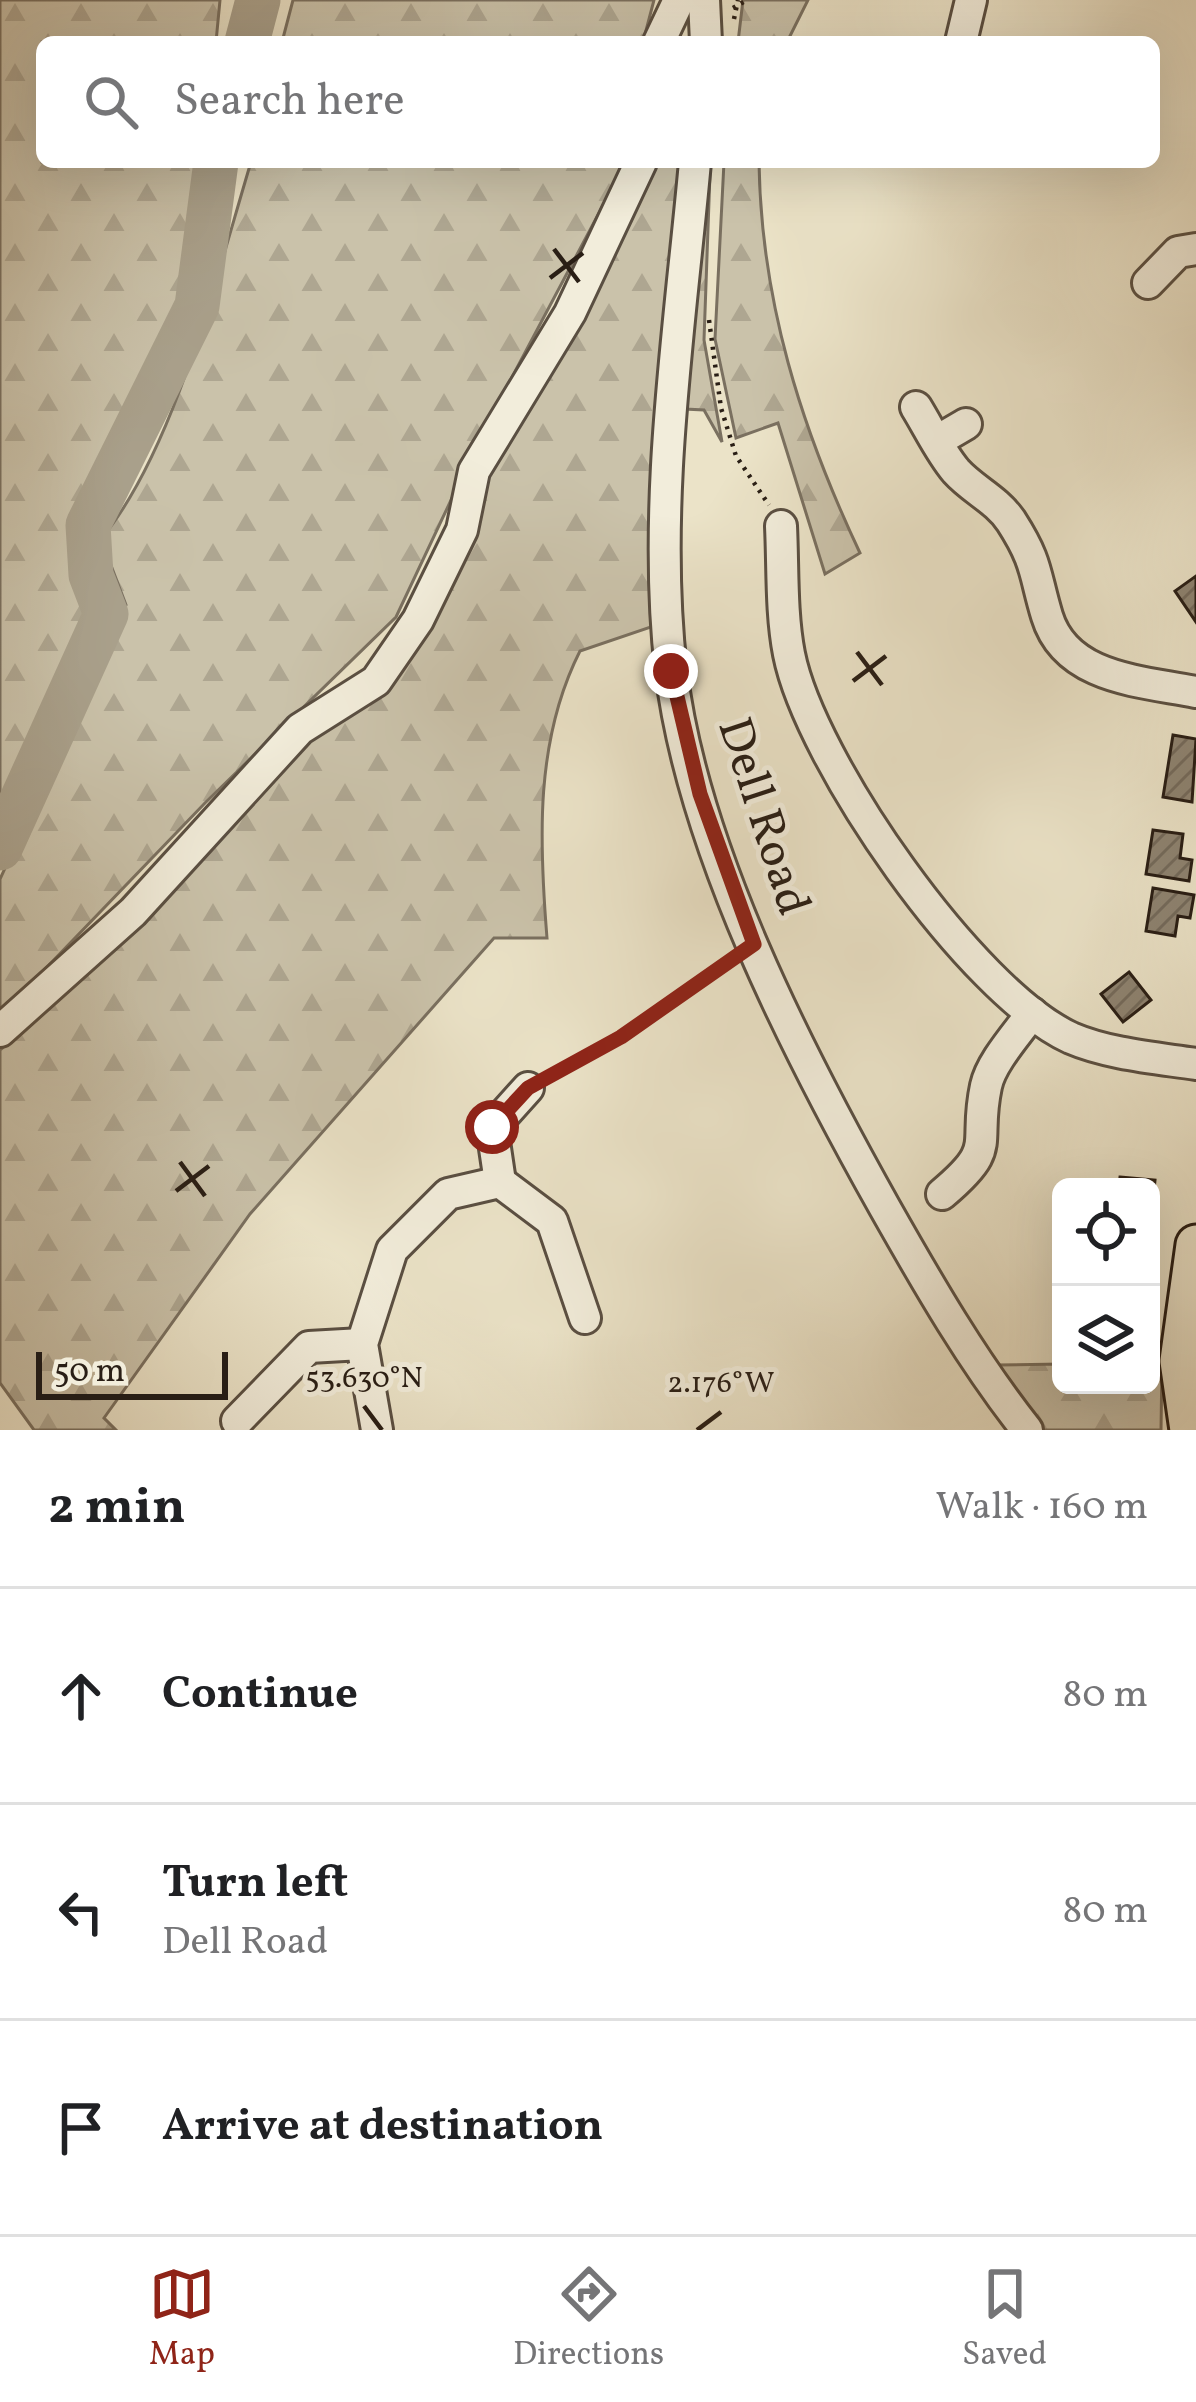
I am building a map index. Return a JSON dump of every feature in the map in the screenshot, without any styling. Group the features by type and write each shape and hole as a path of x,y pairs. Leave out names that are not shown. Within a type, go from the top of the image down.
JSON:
{"main road":[{"path":"1190,1430 1180,1361 1196,1245"}],"street":[{"path":"662,36 679,0"},
{"path":"704,0 706,36"},
{"path":"963,36 971,0"},
{"path":"0,1031 133,911 300,729 376,681 418,620 462,530 474,471 570,313 637,168"},
{"name":"Dell Road","path":"694,168 667,470 671,671 700,794 754,944 862,1167 936,1298 1027,1430"},
{"path":"1148,283 1178,252 1196,249"},
{"path":"916,407 953,468 1003,510 1022,538 1040,573 1046,613 1066,650 1084,665 1119,677 1196,692"},
{"path":"937,441 966,424"},
{"path":"781,526 789,654 832,757 896,866 964,947 1032,1012 1072,1038 1196,1064"},
{"path":"942,1195 975,1166 986,1127 986,1083 1032,1012"},
{"path":"528,1088 492,1127 500,1183 552,1221 585,1318"},
{"path":"377,1430 362,1344 392,1250 448,1195 500,1183"},
{"path":"237,1421 309,1347 362,1344"}],"path":[{"path":"734,20 737,0"},
{"path":"709,340 736,456 781,526"},
{"path":"528,1088 621,1037 754,944"}],"green space":[{"path":"0,0 220,0 217,36 36,36 36,168 201,168 184,308 76,521 88,617 0,802"},
{"path":"293,0 654,0 645,36 284,36"},
{"path":"743,0 808,0 790,36 739,36"},
{"path":"249,168 623,168 484,430 396,617 205,803 0,1016 0,879 126,605 101,539 151,458 208,307"},
{"path":"648,168 681,168 657,395 651,627 580,651 565,685 544,791 547,938 494,938 250,1214 104,1418 116,1430 34,1430 0,1383 0,1050 141,926 310,741 370,691 482,467"},
{"path":"706,168 710,173 704,340 722,442 704,410 685,409"},
{"path":"724,168 759,168 767,264 788,363 820,459 860,553 825,574 778,423 736,438 715,339"},
{"path":"1162,1361 1161,1430 1039,1430 997,1365 1052,1364 1052,1394 1160,1394"}],"building":[{"path":"1196,576 1196,622 1175,591"},
{"path":"1173,735 1196,739 1192,802 1163,797"},
{"path":"1153,830 1183,834 1180,858 1192,860 1189,881 1146,874"},
{"path":"1153,888 1194,895 1190,918 1178,916 1175,936 1146,931"},
{"path":"1129,972 1151,1000 1123,1022 1101,994"}],"waterway":[{"path":"249,36 258,0"},
{"path":"0,848 106,614 91,575 88,525 197,306 215,168"}],"route":[{"path":"492,1127 528,1088 621,1037 754,944 700,794 671,671"}]}
